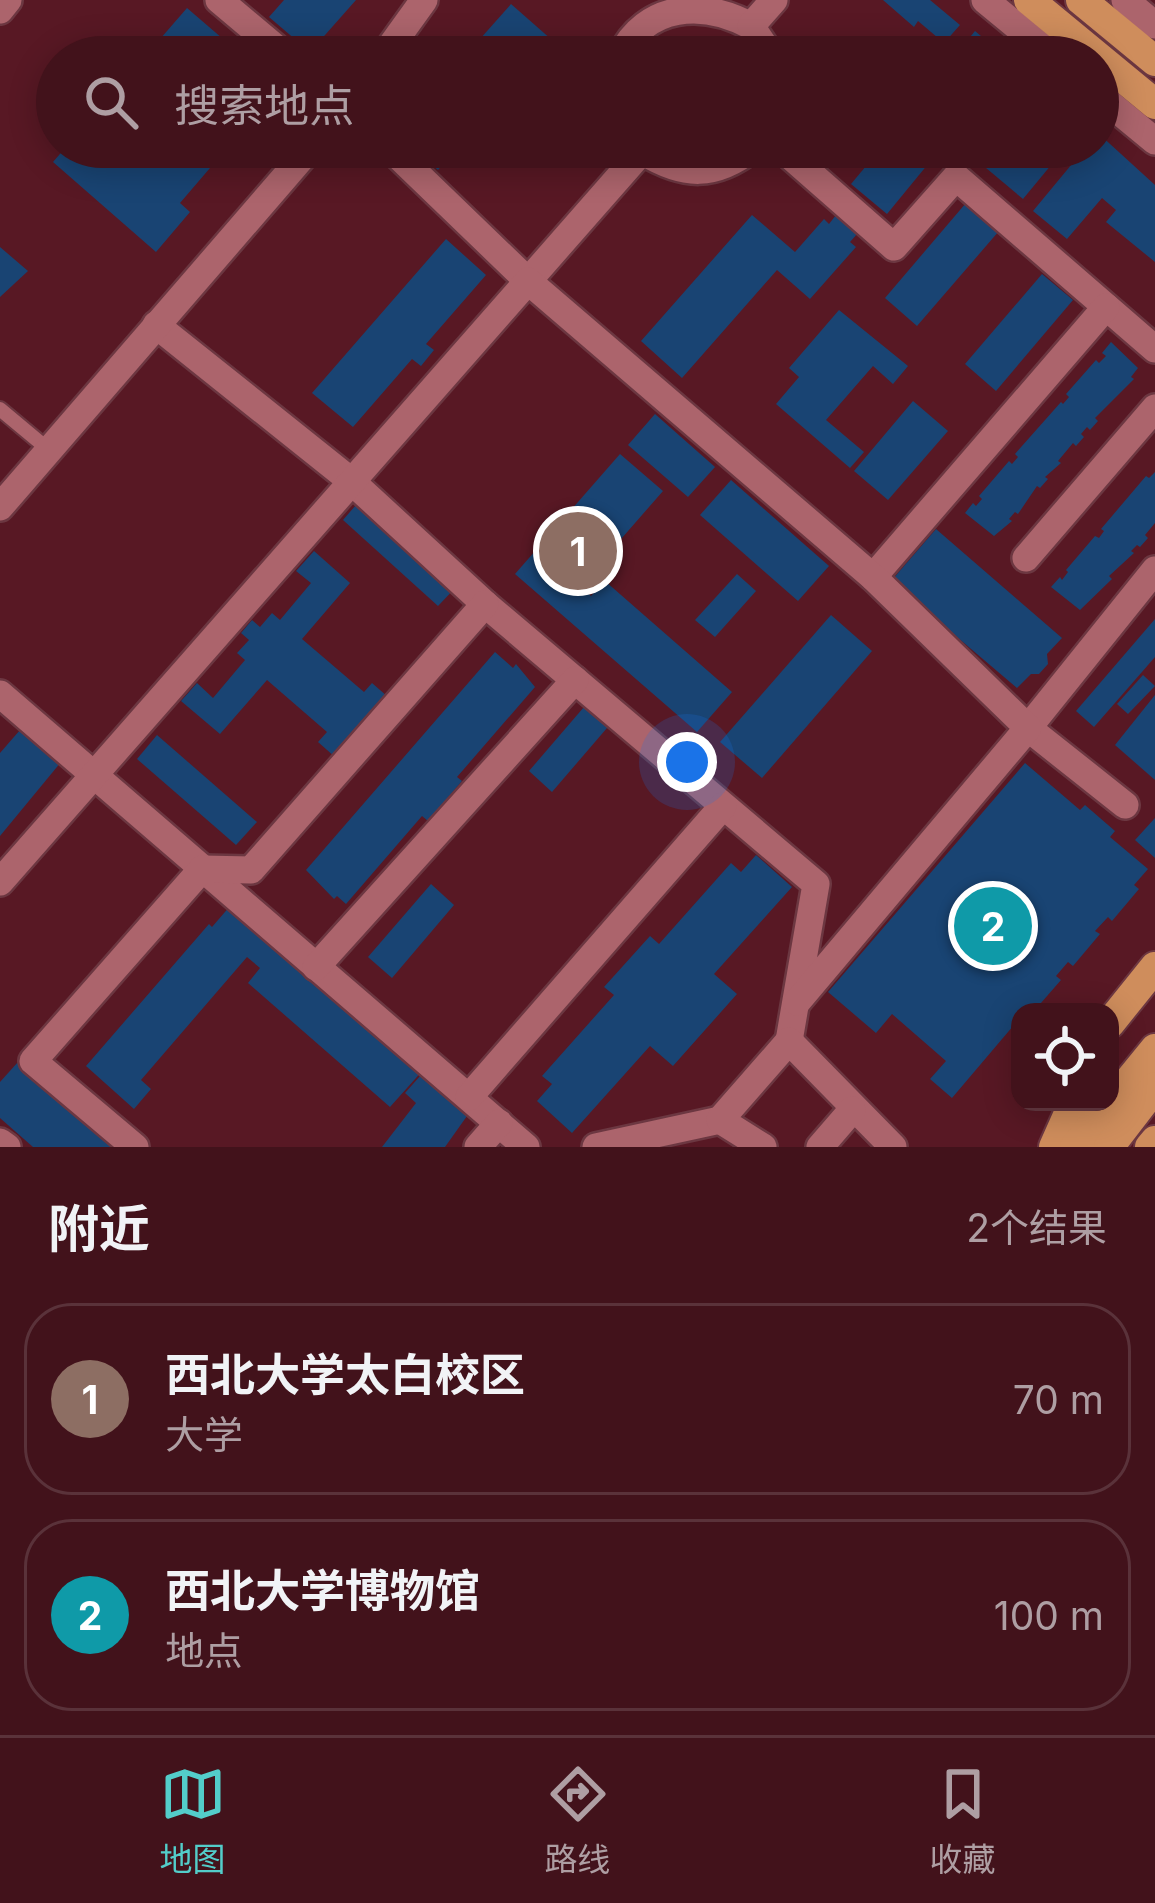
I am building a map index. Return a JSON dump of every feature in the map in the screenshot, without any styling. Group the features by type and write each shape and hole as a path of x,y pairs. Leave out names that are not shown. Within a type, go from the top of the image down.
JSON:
{"main road":[{"path":"1029,0 1073,36"},
{"path":"1081,0 1155,61"},
{"path":"1119,74 1155,104"},
{"path":"1119,1012 1155,967"},
{"path":"1075,1147 1155,1048"},
{"path":"1109,1147 1155,1087"},
{"path":"1054,1147 1070,1111"}],"street":[{"path":"0,10 8,0"},
{"path":"219,0 262,36"},
{"path":"397,36 424,0"},
{"path":"751,26 774,0"},
{"path":"985,0 1029,36"},
{"path":"1125,0 1155,25"},
{"path":"633,36 653,18 695,6 729,13 758,36"},
{"path":"1119,111 1155,141"},
{"path":"0,507 293,168"},
{"path":"411,168 528,281 873,577 1028,728 1125,805"},
{"path":"0,882 624,168"},
{"path":"804,168 894,247 956,177 1155,349"},
{"path":"873,577 1106,307"},
{"path":"156,325 350,480 485,604 816,884 789,1041 719,1120 596,1147"},
{"path":"1026,558 1155,408"},
{"path":"797,1002 1155,570"},
{"path":"135,1147 33,1060 202,869 251,870 485,604"},
{"path":"316,967 575,680"},
{"path":"0,694 526,1147"},
{"path":"469,1097 723,806"},
{"path":"789,1041 893,1147"},
{"path":"820,1147 852,1110"},
{"path":"719,1120 764,1147"},
{"path":"478,1147 499,1124"}],"lane":[{"path":"0,409 49,450"}],"building":[{"path":"284,0 356,0 324,36 291,36 269,17"},
{"path":"883,0 930,0 960,25 950,36 936,36 918,21 914,27"},
{"path":"511,4 547,36 483,36"},
{"path":"187,8 220,36 163,36"},
{"path":"1119,152 1155,185 1155,262 1106,222 1116,210 1102,198 1067,239 1033,211 1069,168 1119,168"},
{"path":"60,168 210,168 180,203 190,212 156,252"},
{"path":"864,168 925,168 887,214 851,184"},
{"path":"986,168 1049,168 1023,199"},
{"path":"966,203 999,231 917,326 885,298"},
{"path":"752,215 795,252 824,219 829,224 836,215 858,233 850,242 856,247 810,299 777,270 682,378 641,341"},
{"path":"446,239 486,275 426,344 434,350 421,366 412,359 353,427 312,393"},
{"path":"0,247 28,271 0,297"},
{"path":"1042,274 1073,300 996,391 965,364"},
{"path":"839,310 908,366 893,384 873,366 826,420 864,452 850,468 776,404 799,377 789,368"},
{"path":"1111,342 1138,368 1134,379 994,536 965,513 982,499 979,496 1009,461 1012,464 1018,457 1015,454 1063,404 1069,397 1066,394 1096,360 1099,363 1106,356 1102,353"},
{"path":"913,401 948,431 888,500 854,471"},
{"path":"655,414 715,467 688,497 628,445"},
{"path":"620,454 663,491 580,586 591,596 605,581 732,692 697,732 515,574"},
{"path":"1155,472 1155,523 1145,535 1148,538 1080,610 1051,587 1060,577 1062,580 1095,536 1099,538 1101,529 1146,476"},
{"path":"731,480 829,566 798,601 700,515"},
{"path":"362,498 458,585 438,606 343,520"},
{"path":"936,529 1062,638 1047,654 1048,664 1039,674 1031,674 1017,688 891,581"},
{"path":"314,551 350,583 302,639 364,692 372,683 388,697 335,757 318,742 327,732 267,680 220,734 181,701 197,683 213,698 245,660 237,653 249,640 241,633 252,620 260,627 272,613 280,620 311,583 296,571"},
{"path":"737,574 756,591 715,637 695,620"},
{"path":"831,615 872,651 762,778 720,742"},
{"path":"1155,619 1155,657 1094,727 1076,711"},
{"path":"495,652 513,668 516,664 535,687 457,777 462,781 428,821 422,816 346,904 337,896 334,899 306,870"},
{"path":"1143,675 1155,686 1128,714 1117,704"},
{"path":"1155,695 1155,780 1115,745"},
{"path":"590,700 613,721 552,792 529,771"},
{"path":"27,722 66,756 0,836 0,753"},
{"path":"157,735 257,822 236,845 137,759"},
{"path":"1025,763 1080,810 1085,805 1115,831 1110,837 1148,869 1134,885 1139,889 1112,921 1108,917 1095,931 1100,934 1073,966 1068,962 1056,976 1061,980 1041,1003 1011,1003 1011,1029 952,1098 930,1079 946,1061 892,1014 876,1033 828,992"},
{"path":"1155,818 1155,858 1135,840"},
{"path":"756,855 792,887 714,974 737,994 673,1066 650,1046 572,1133 537,1101 552,1084 542,1076 614,995 604,987 650,936 659,944 731,863 741,872"},
{"path":"431,884 454,905 392,978 368,957"},
{"path":"231,905 424,1069 390,1107 248,983 260,968 247,957 141,1080 151,1089 134,1109 86,1066 209,924 212,927"},
{"path":"18,1062 114,1147 33,1147 0,1118 0,1082"},
{"path":"421,1075 467,1116 445,1147 382,1147 416,1103 405,1093"}],"place":[{"name":"西北大学太白校区","path":"578,551"},
{"name":"西北大学博物馆","path":"993,926"}]}
